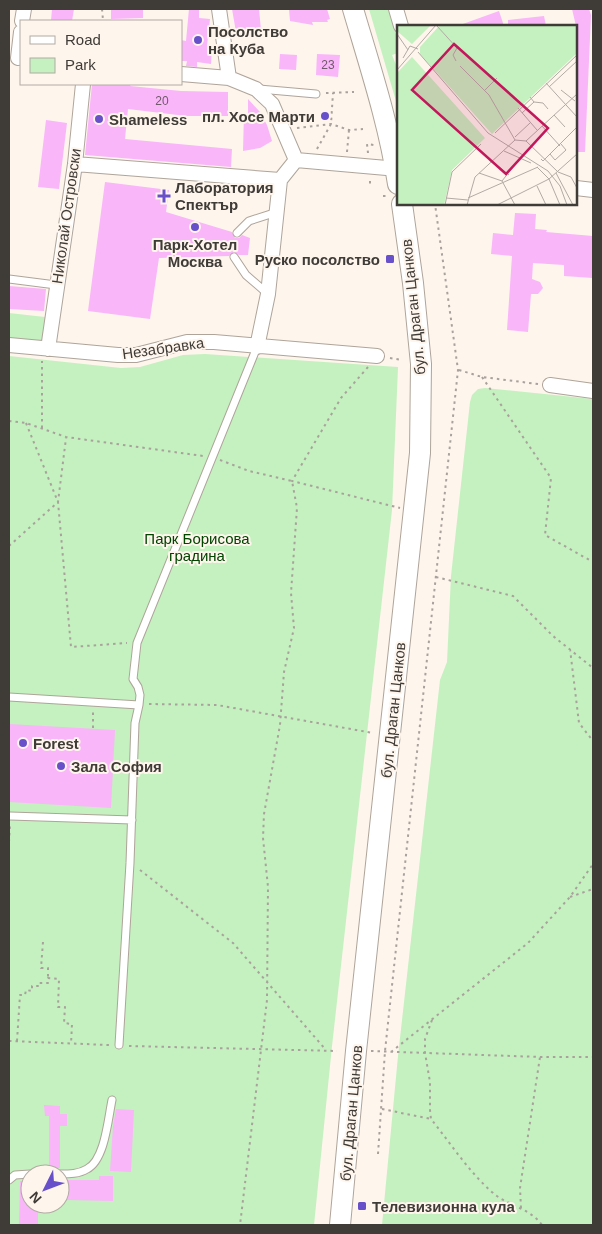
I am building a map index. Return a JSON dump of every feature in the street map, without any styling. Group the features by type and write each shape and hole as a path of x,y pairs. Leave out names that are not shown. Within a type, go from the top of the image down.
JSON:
{"main road":[{"name":"бул. Драган Цанков","path":"353,9 377,91 397,201"},
{"name":"бул. Драган Цанков","path":"341,1222 357,1041 420,453 421,364 413,283 398,205"}],"street":[{"path":"220,9 229,78"},
{"path":"396,9 401,25"},
{"path":"16,58 20,37"},
{"path":"182,74 229,78 256,89 272,104 303,161"},
{"name":"Николай Островски","path":"45,349 75,164 83,85"},
{"path":"75,164 280,180 303,161 347,165 394,186"},
{"path":"257,347 268,294 280,180"},
{"path":"577,188 593,190"},
{"name":"Незабравка","path":"9,345 136,355 187,342 214,342 377,356"},
{"path":"550,385 593,390"}],"lane":[{"path":"256,89 316,94"},
{"path":"237,233 249,221 278,212"},
{"path":"234,257 246,275 268,294"},
{"path":"9,279 56,285"},
{"path":"119,1045 130,863 135,723 139,705 138,687 134,679 137,643 257,347"},
{"path":"9,697 139,705"},
{"path":"10,816 132,820"},
{"path":"70,1173 88,1169 96,1162 104,1144 112,1100"},
{"path":"9,1180 15,1175 20,1175"}],"path":[{"path":"102,9 103,20"},
{"path":"303,161 331,124 333,93 354,92"},
{"path":"298,128 331,124 348,130 363,129"},
{"path":"347,165 348,130"},
{"path":"368,153 367,144 374,145"},
{"path":"378,1154 385,1052 458,370 435,205"},
{"path":"42,428 45,349"},
{"path":"240,1225 267,1000 268,887 263,838 264,814 281,716 284,672 294,628 291,593 297,508 292,481 341,398 377,356"},
{"path":"458,370 482,377 550,385"},
{"path":"482,377 552,478 545,535 593,562"},
{"path":"9,421 26,422 66,437 211,457 249,471 414,511"},
{"path":"26,422 58,502"},
{"path":"66,437 58,502 71,647 137,643"},
{"path":"9,546 58,502"},
{"path":"436,577 513,596 553,636 593,668"},
{"path":"570,649 579,723 593,741"},
{"path":"139,705 160,703 218,705 373,733"},
{"path":"93,728 94,708"},
{"path":"9,842 10,826"},
{"path":"130,863 233,943 326,1050"},
{"path":"593,864 570,898 528,942 391,1052 540,1057 593,1056"},
{"path":"570,898 593,889"},
{"path":"17,1041 20,995 25,995 26,990 32,991 32,986 48,983 48,968 42,968 43,942"},
{"path":"48,978 59,979 58,1007 65,1007 64,1024 72,1024 71,1044"},
{"path":"432,1020 425,1039 425,1053 430,1082 431,1118 478,1180 496,1196 521,1208 542,1225"},
{"path":"9,1041 337,1051"},
{"path":"521,1208 520,1188 540,1057"},
{"path":"381,1108 431,1118"}],"green space":[{"path":"369,9 388,9 397,38 397,53 392,55 397,68 397,105"},
{"path":"9,313 45,317 43,343 9,339"},
{"name":"Парк Борисова градина","path":"205,354 398,367 392,510 332,1046 314,1225 9,1225 9,356 121,368 140,367 183,355"},
{"path":"485,388 593,399 593,1225 382,1225 398,1056 440,680 447,662 451,576 470,402 472,395 478,389"}],"building":[{"path":"52,9 74,9 72,20 51,20"},
{"path":"111,9 143,9 143,18 111,19"},
{"name":"Посолство на Куба","path":"189,9 199,9 199,18 210,19 207,46 212,47 211,64 197,62 197,67 186,66 187,61 182,61 182,40 186,41"},
{"path":"232,9 259,9 261,30 236,32"},
{"path":"289,9 327,9 330,19 327,20 328,22 312,22 313,25 290,21"},
{"path":"572,9 589,9 591,15 585,152 577,152 576,25"},
{"path":"499,11 504,25 460,25"},
{"path":"544,16 546,25 508,25 508,20"},
{"path":"280,54 297,55 296,70 279,69"},
{"path":"317,54 340,55 338,77 316,75"},
{"path":"92,85 130,85 181,91 228,92 228,116 186,116 128,109 125,139 232,149 231,167 85,155"},
{"path":"248,99 260,112 272,141 260,148 243,151 244,114 248,114"},
{"path":"46,120 67,123 59,189 38,187"},
{"path":"105,182 169,190 166,212 232,232 235,238 239,238 242,235 250,238 248,255 239,255 234,252 229,256 159,258 150,319 88,311"},
{"path":"515,213 536,214 535,229 547,230 546,232 593,236 593,278 564,276 564,265 533,263 532,279 540,282 543,288 538,294 531,294 528,332 507,330 512,256 491,254 493,233 513,235"},
{"path":"9,286 46,289 44,311 9,309"},
{"name":"Зала София","path":"9,724 115,730 111,808 9,802"},
{"path":"44,1105 60,1106 60,1114 67,1114 67,1126 60,1126 60,1164 49,1164 49,1116 45,1116"},
{"path":"116,1109 134,1110 131,1172 110,1171"},
{"path":"99,1176 113,1176 113,1201 70,1200 70,1180 99,1180"},
{"path":"20,1181 20,1214 38,1214 38,1225 19,1225"}],"place":[{"name":"Посолство на Куба","path":"198,40"},
{"name":"пл. Хосе Марти","path":"325,116"},
{"name":"Shameless","path":"99,119"},
{"name":"Лаборатория Спектър","path":"164,196"},
{"name":"Парк-Хотел Москва","path":"195,227"},
{"name":"Руско посолство","path":"390,259"},
{"name":"Forest","path":"23,743"},
{"name":"Зала София","path":"61,766"},
{"name":"Телевизионна кула","path":"362,1206"}]}
